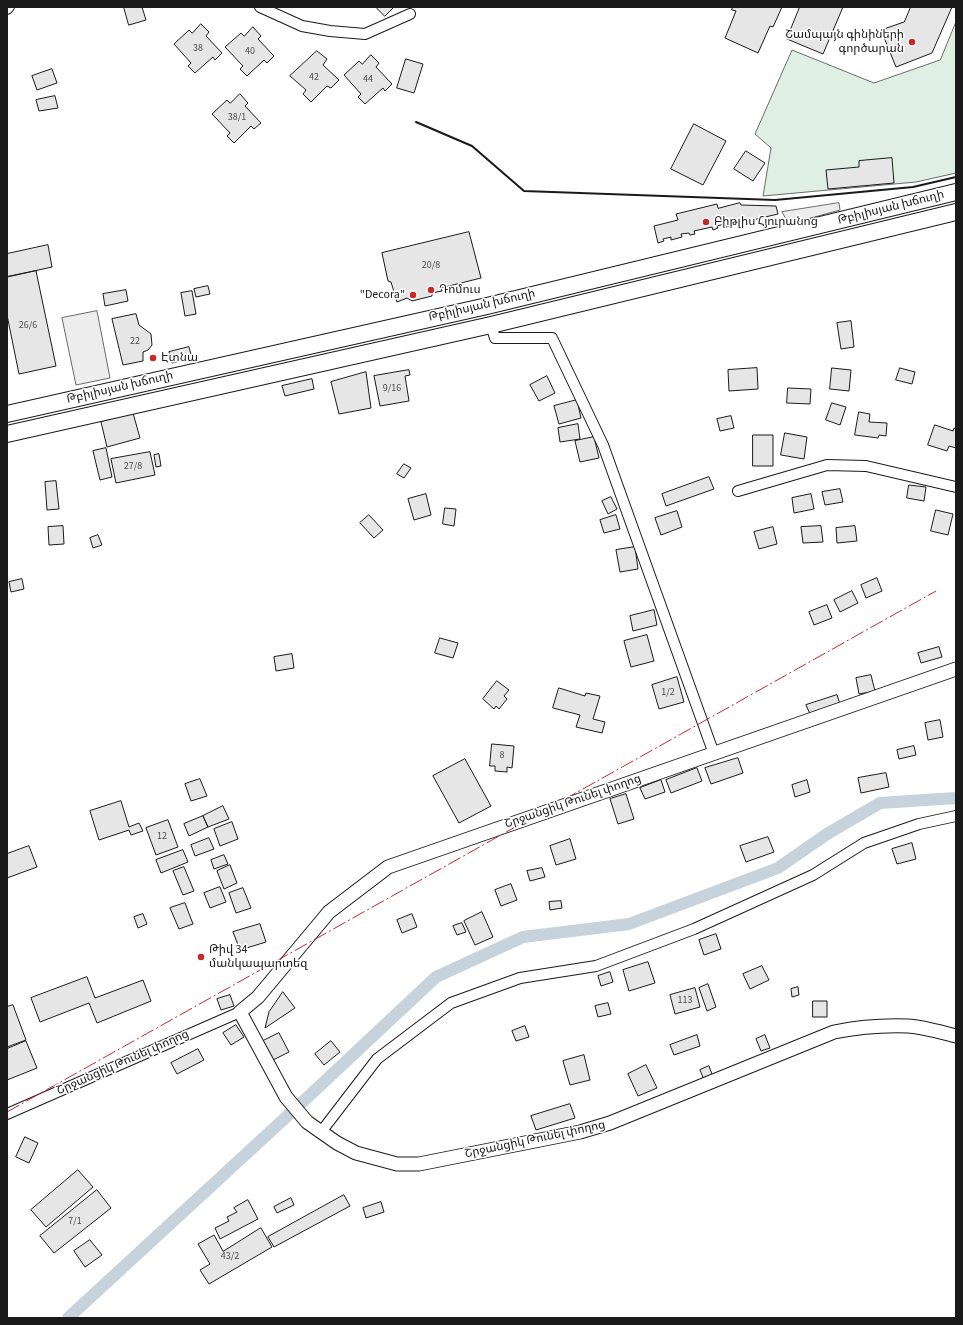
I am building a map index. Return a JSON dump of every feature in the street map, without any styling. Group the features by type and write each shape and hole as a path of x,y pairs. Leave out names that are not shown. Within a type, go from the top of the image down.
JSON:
{"main road":[{"name":"Թբիլիսյան խճուղի","path":"7,414 494,304 956,192"},
{"name":"Թբիլիսյան խճուղի","path":"7,434 491,325 956,212"}],"street":[{"path":"260,7 302,26 330,31 365,34 410,14"},
{"path":"491,325 495,338 552,338 603,445 714,754"},
{"path":"738,492 827,465 866,466 956,487"},
{"name":"Շրջանցիկ Թունել փողոց","path":"7,1114 240,1012 258,997 328,912 388,867 956,669"},
{"path":"321,1132 377,1059 451,1002 520,978 596,966 694,929 813,875 864,843 919,824 956,816"},
{"name":"Շրջանցիկ Թունել փողոց","path":"240,1012 286,1097 307,1122 337,1143 356,1153 397,1164 419,1164 580,1132 610,1123 834,1032 859,1027 909,1026 956,1036"}],"green space":[{"path":"956,22 956,173 916,182 763,196 771,148 755,134 792,50 874,83 940,60"}],"shaded area":[{"path":"839,203 840,210 789,224 782,212"},
{"path":"97,311 110,378 76,385 62,318"}],"building":[{"path":"124,7 142,7 146,20 129,25"},
{"path":"376,7 394,7 385,16"},
{"path":"733,7 782,7 773,27 770,26 758,53 725,38 736,11 732,10"},
{"path":"800,7 843,7 823,54 787,39"},
{"name":"Շամպայն գինիների գործարան","path":"911,7 952,7 932,53 896,67 881,30 904,22"},
{"path":"201,24 209,32 206,36 222,53 215,60 213,57 195,73 188,66 191,63 174,44 189,30 192,33"},
{"path":"253,27 261,36 258,39 274,56 267,63 264,60 247,76 240,69 243,66 225,47 241,33 244,36"},
{"path":"317,51 327,59 323,65 339,80 331,88 327,86 311,102 303,94 306,90 290,76"},
{"path":"371,55 379,63 376,67 392,84 385,91 383,88 365,104 358,97 361,94 344,75 359,61 362,64"},
{"path":"406,59 423,64 414,93 397,88"},
{"path":"52,69 57,83 37,90 32,76"},
{"path":"240,94 248,103 245,106 261,123 254,129 251,126 234,143 227,136 230,133 212,114 227,100 230,103"},
{"path":"55,96 58,108 39,111 36,100"},
{"path":"694,124 726,141 703,185 671,169"},
{"path":"746,151 765,163 753,181 734,169"},
{"path":"892,158 894,183 828,189 826,170 859,167 859,161"},
{"path":"740,203 741,205 776,206 778,214 744,222 744,219 736,221 737,224 726,227 725,224 717,226 718,228 713,230 712,227 694,231 695,234 681,234 682,237 671,240 671,237 663,239 664,241 658,243 654,226 678,220 676,214 717,204 718,208"},
{"path":"469,232 481,278 441,288 442,291 432,293 432,296 412,301 407,298 397,302 391,282 388,281 382,253"},
{"path":"48,245 52,267 7,277 7,254"},
{"path":"36,271 56,366 19,374 7,315 7,277"},
{"path":"208,286 210,294 196,297 194,289"},
{"path":"126,290 128,301 105,306 103,294"},
{"path":"192,291 196,314 185,316 181,293"},
{"path":"136,314 139,325 151,334 152,345 148,350 143,352 143,361 123,365 112,319"},
{"path":"851,321 854,347 841,349 837,323"},
{"path":"189,347 192,358 172,363 169,352"},
{"path":"757,368 758,389 729,391 728,370"},
{"path":"832,368 851,370 849,391 830,389"},
{"path":"900,368 915,372 912,384 896,380"},
{"path":"409,370 410,375 405,376 409,401 380,406 374,376"},
{"path":"366,372 371,408 339,414 331,382"},
{"path":"547,376 555,393 539,401 530,385"},
{"path":"312,379 314,389 285,396 282,386"},
{"path":"788,388 811,389 810,404 787,403"},
{"path":"577,400 581,418 559,424 554,406"},
{"path":"832,403 846,407 840,425 826,420"},
{"path":"859,412 870,414 869,422 887,423 886,436 879,435 878,438 855,435"},
{"path":"133,413 140,438 107,447 101,422"},
{"path":"731,416 734,428 720,431 717,419"},
{"path":"578,424 580,439 560,442 558,428"},
{"path":"935,425 953,431 954,428 956,429 956,448 949,446 947,451 928,445"},
{"path":"785,433 807,437 804,459 781,455"},
{"path":"753,435 773,435 773,466 753,466"},
{"path":"594,437 599,458 580,462 575,441"},
{"path":"106,448 112,477 100,480 93,451"},
{"path":"150,452 155,475 116,483 111,459"},
{"path":"159,454 161,466 156,467 154,455"},
{"path":"404,464 411,468 404,478 397,474"},
{"path":"709,477 714,489 666,506 662,494"},
{"path":"56,481 59,509 47,510 45,482"},
{"path":"909,485 926,487 924,501 907,498"},
{"path":"840,489 843,502 825,505 822,492"},
{"path":"426,494 431,515 414,520 408,499"},
{"path":"811,494 814,509 794,513 792,498"},
{"path":"611,497 617,509 608,514 602,501"},
{"path":"445,508 456,509 454,526 443,524"},
{"path":"936,510 953,514 948,535 931,531"},
{"path":"677,511 682,527 661,535 655,518"},
{"path":"369,515 383,530 374,538 360,523"},
{"path":"616,515 620,529 604,533 600,520"},
{"path":"63,526 64,544 49,545 48,527"},
{"path":"821,526 823,542 803,543 801,527"},
{"path":"855,526 857,541 837,543 836,528"},
{"path":"773,527 777,544 759,549 754,532"},
{"path":"98,535 102,545 93,548 90,538"},
{"path":"635,547 638,569 620,572 616,550"},
{"path":"877,578 882,591 866,598 861,585"},
{"path":"22,579 24,589 11,592 9,582"},
{"path":"852,591 858,603 840,612 834,600"},
{"path":"827,605 832,618 814,625 809,612"},
{"path":"654,610 657,625 633,631 630,616"},
{"path":"647,635 654,661 631,667 624,641"},
{"path":"440,638 458,643 453,658 435,653"},
{"path":"939,647 942,657 921,663 918,653"},
{"path":"292,654 294,668 276,671 274,657"},
{"path":"871,675 875,691 859,694 856,678"},
{"path":"677,677 684,702 659,709 652,685"},
{"path":"497,681 509,690 504,696 507,699 499,709 496,706 494,709 483,699"},
{"path":"559,688 585,696 586,693 600,696 593,719 605,722 602,733 576,727 580,715 553,708"},
{"path":"837,695 840,704 810,714 806,705"},
{"path":"940,720 943,737 928,740 925,723"},
{"path":"492,744 514,746 512,768 507,767 507,772 495,771 495,766 490,766"},
{"path":"914,746 916,755 899,759 897,750"},
{"path":"738,758 743,773 711,784 705,768"},
{"path":"465,759 491,806 459,823 433,776"},
{"path":"697,768 702,781 671,793 666,780"},
{"path":"886,773 889,787 861,793 858,778"},
{"path":"200,779 207,796 191,801 185,784"},
{"path":"661,780 665,792 645,799 640,788"},
{"path":"807,780 810,792 795,797 792,785"},
{"path":"626,794 634,819 618,824 610,799"},
{"path":"121,801 129,827 139,823 143,831 131,835 129,830 99,840 90,811"},
{"path":"223,806 229,819 208,827 203,816"},
{"path":"203,816 208,827 189,836 184,824"},
{"path":"168,820 178,847 156,855 146,828"},
{"path":"232,822 238,839 220,846 214,829"},
{"path":"768,837 774,852 746,862 740,846"},
{"path":"209,838 214,849 195,856 191,845"},
{"path":"570,839 576,859 556,865 550,846"},
{"path":"912,843 916,859 897,864 892,849"},
{"path":"29,846 37,867 7,878 7,854"},
{"path":"183,850 188,862 161,873 156,860"},
{"path":"224,855 228,864 214,869 211,860"},
{"path":"230,865 237,883 224,889 217,871"},
{"path":"184,867 194,891 183,895 173,871"},
{"path":"542,868 545,877 530,881 527,871"},
{"path":"511,884 517,900 501,906 495,890"},
{"path":"220,887 226,902 210,908 204,893"},
{"path":"243,888 251,908 236,913 229,893"},
{"path":"561,901 562,908 550,910 549,902"},
{"path":"185,903 193,924 179,929 170,908"},
{"path":"482,912 493,937 475,945 464,921"},
{"path":"143,914 147,924 138,928 134,917"},
{"path":"412,914 417,927 402,933 397,920"},
{"path":"462,923 466,932 457,935 453,926"},
{"path":"260,924 266,942 240,950 233,932"},
{"path":"716,934 721,949 704,955 699,940"},
{"path":"648,962 655,983 629,991 623,970"},
{"path":"762,966 769,980 750,989 743,974"},
{"path":"610,972 613,982 601,986 598,976"},
{"path":"87,977 95,998 143,980 151,1001 97,1023 89,1003 40,1022 31,998"},
{"path":"708,984 716,1007 707,1011 699,988"},
{"path":"798,987 799,995 792,997 791,989"},
{"path":"695,988 700,1007 675,1014 670,995"},
{"path":"283,992 295,1008 265,1028 269,1012"},
{"path":"230,995 234,1006 221,1010 217,999"},
{"path":"813,1001 827,1001 827,1017 813,1017"},
{"path":"608,1003 611,1014 598,1017 595,1006"},
{"path":"13,1005 26,1040 7,1047 7,1007"},
{"path":"236,1025 244,1037 231,1045 223,1033"},
{"path":"525,1026 529,1037 516,1041 512,1031"},
{"path":"279,1033 289,1052 273,1060 263,1041"},
{"path":"697,1035 700,1046 674,1055 670,1045"},
{"path":"765,1035 770,1048 761,1051 756,1039"},
{"path":"26,1041 37,1068 7,1080 7,1049"},
{"path":"331,1041 340,1052 324,1065 315,1054"},
{"path":"198,1049 204,1060 177,1074 171,1063"},
{"path":"584,1055 590,1080 570,1085 563,1061"},
{"path":"646,1065 657,1088 638,1096 628,1074"},
{"path":"709,1066 713,1077 704,1080 700,1070"},
{"path":"570,1104 575,1118 536,1130 531,1116"},
{"path":"25,1137 38,1143 29,1163 16,1157"},
{"path":"78,1170 93,1187 46,1227 31,1210"},
{"path":"97,1190 111,1208 54,1253 40,1236"},
{"path":"344,1195 350,1206 274,1247 268,1237"},
{"path":"291,1198 294,1205 277,1213 274,1207"},
{"path":"248,1200 258,1219 220,1239 215,1228 229,1221 227,1217 237,1212 234,1208"},
{"path":"381,1202 384,1212 366,1218 363,1208"},
{"path":"261,1228 272,1247 209,1284 200,1270 210,1264 198,1244 214,1235 223,1251"},
{"path":"90,1240 102,1255 85,1267 74,1251"}],"waterway":[{"path":"68,1318 436,977 523,937 629,924 778,868 827,834 880,803 956,798"}],"wall":[{"path":"416,122 472,146 524,191 775,200 913,187 956,177"}],"power":[{"path":"7,1112 936,591"}],"place":[{"name":"Շամպայն գինիների գործարան","path":"912,42"},
{"name":"Բիթլիս Հյուրանոց","path":"706,222"},
{"name":"Դոմուս","path":"431,290"},
{"name":"\"Decora\"","path":"413,295"},
{"name":"Էտնա","path":"153,358"},
{"name":"Թիվ 34 մանկապարտեզ","path":"201,957"}]}
